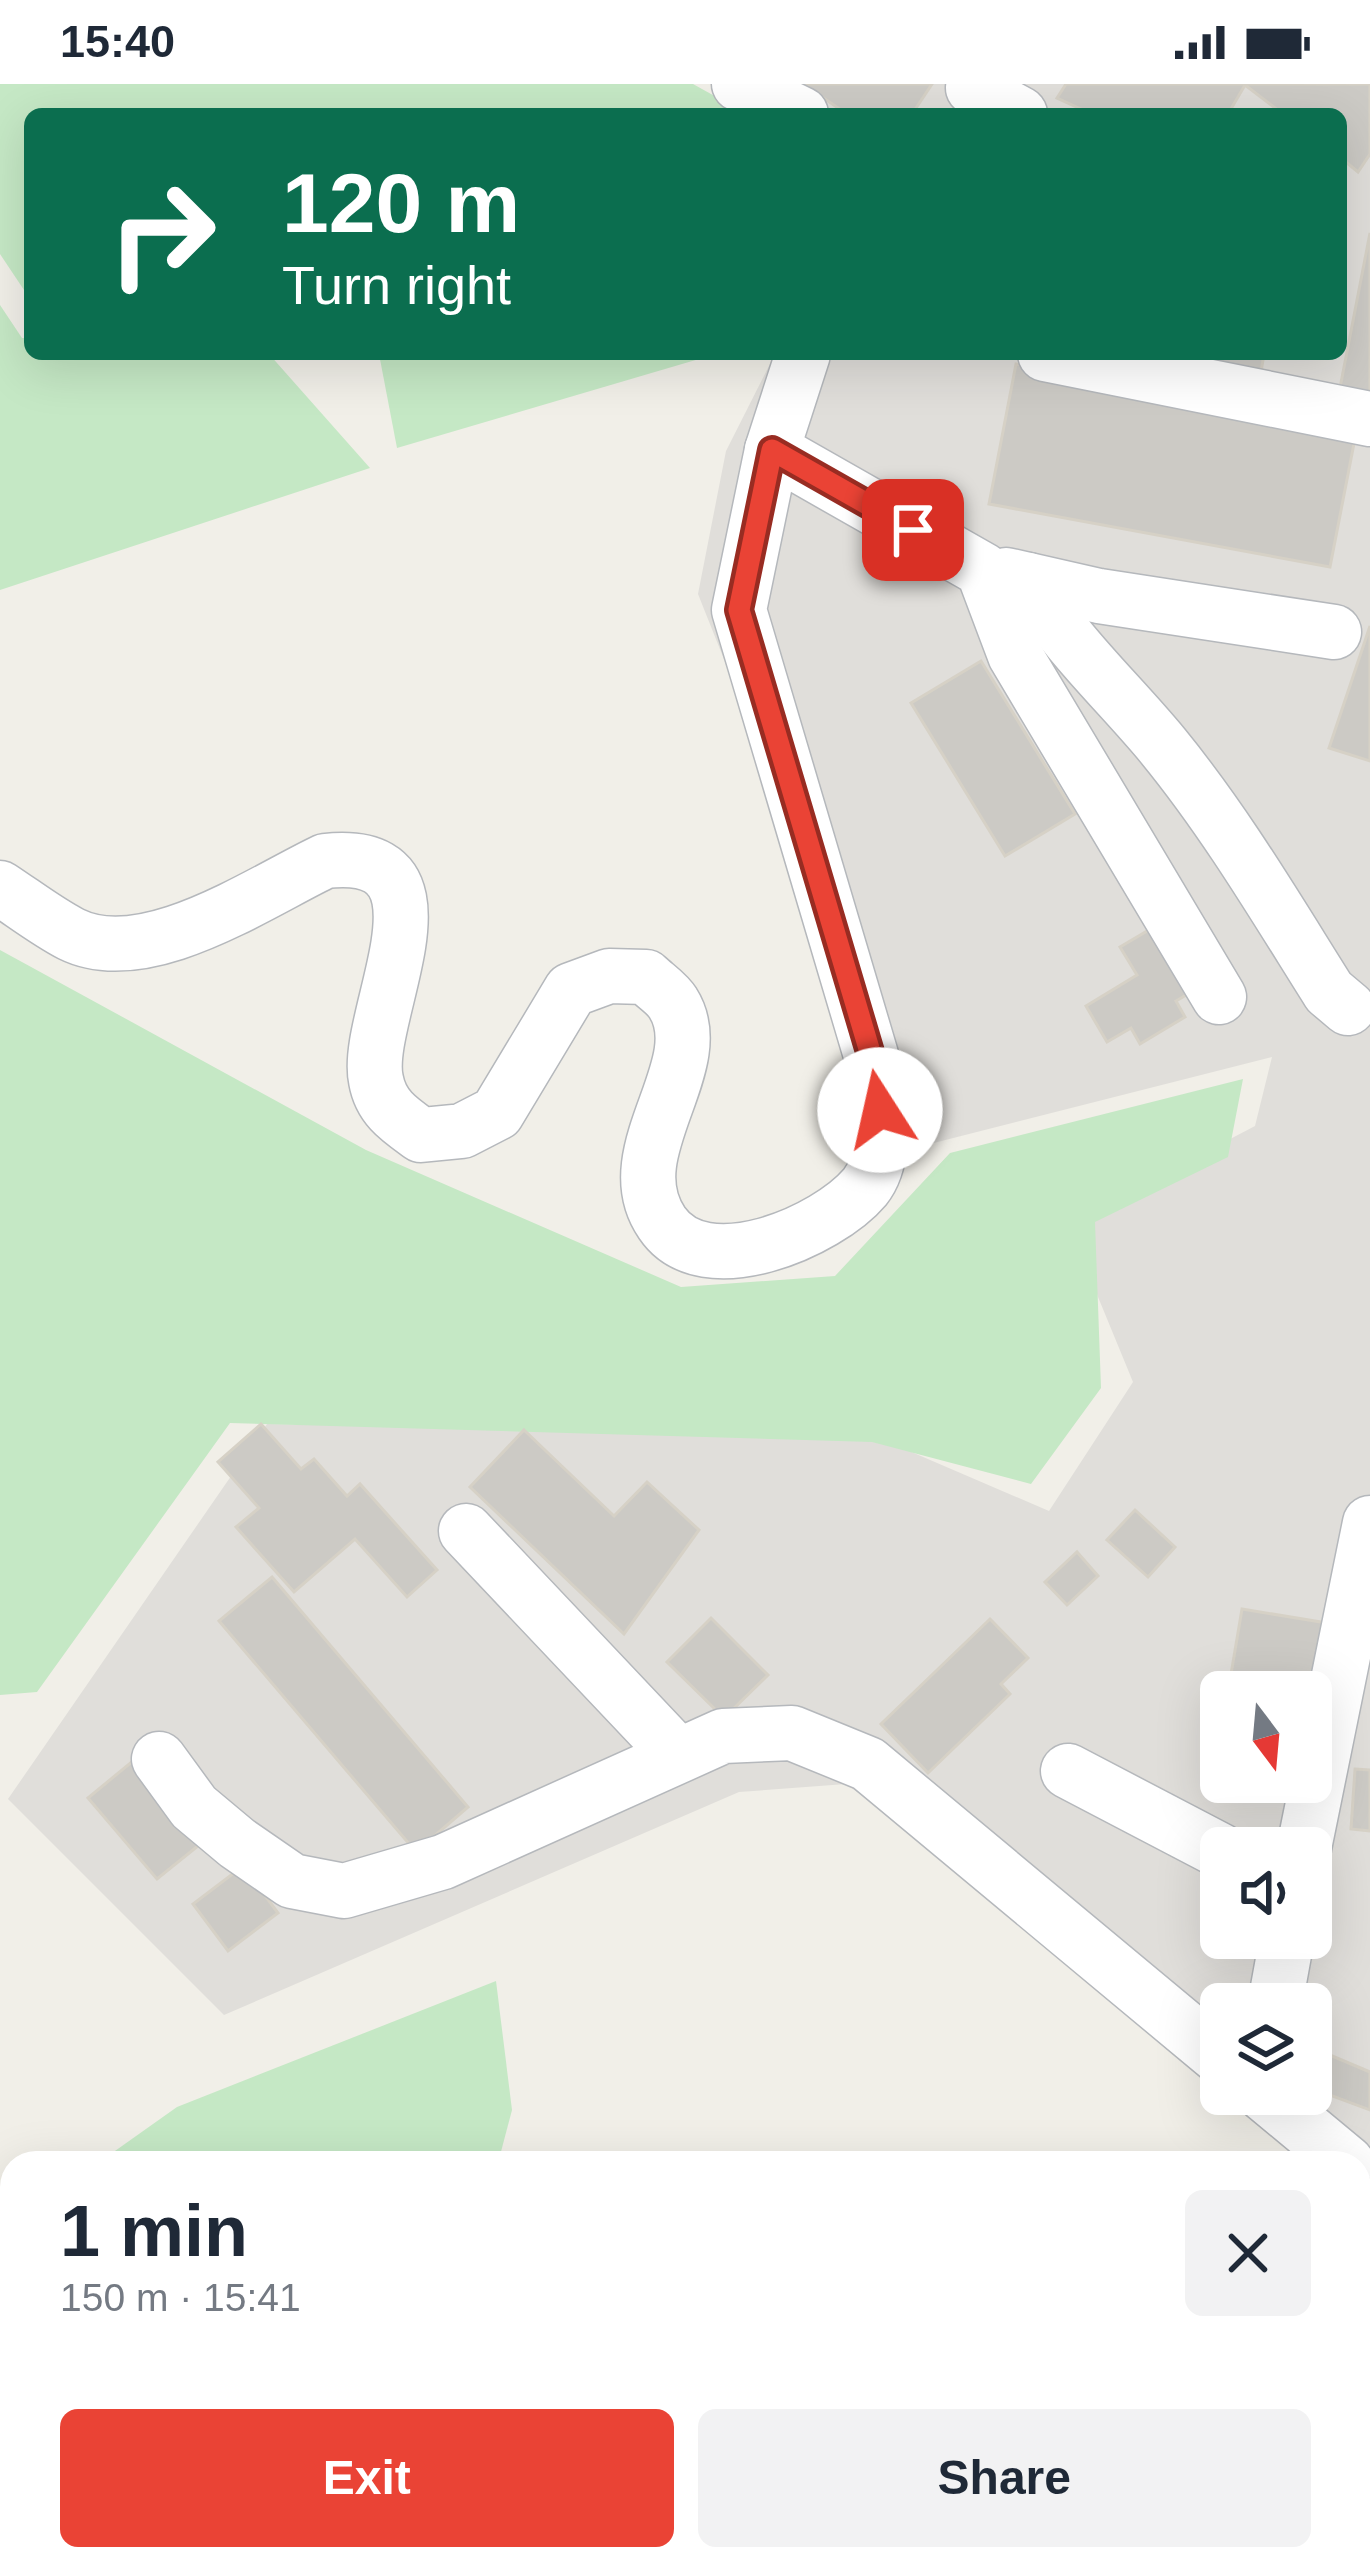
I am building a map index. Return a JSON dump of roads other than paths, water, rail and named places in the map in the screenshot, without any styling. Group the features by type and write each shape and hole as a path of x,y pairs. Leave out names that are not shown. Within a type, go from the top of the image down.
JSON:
{"lane":[{"path":"739,84 789,108"},
{"path":"968,95 1004,108"},
{"path":"0,888 74,936 118,944 161,940 325,861 355,857 382,871 397,893 403,920 374,1077 388,1111 421,1135 462,1131 497,1113 571,990 609,976 646,977 673,1003 685,1040 650,1149 649,1189 662,1224 691,1247 732,1254 822,1219 867,1185 881,1140 878,1079 739,610 772,450 801,360"},
{"path":"1076,360 1370,419"},
{"path":"772,450 1006,575 1160,742 1233,838 1329,992 1348,1008"},
{"path":"1006,575 1334,632"},
{"path":"1006,575 1015,656 1219,997"},
{"path":"1308,1827 1370,1523"},
{"path":"466,1531 676,1753"},
{"path":"159,1759 194,1808 237,1843 292,1881 344,1891 443,1862 676,1753 723,1736 791,1733 868,1764 1200,2041"},
{"path":"1068,1771 1200,1840"},
{"path":"1289,2115 1333,2151"}]}
